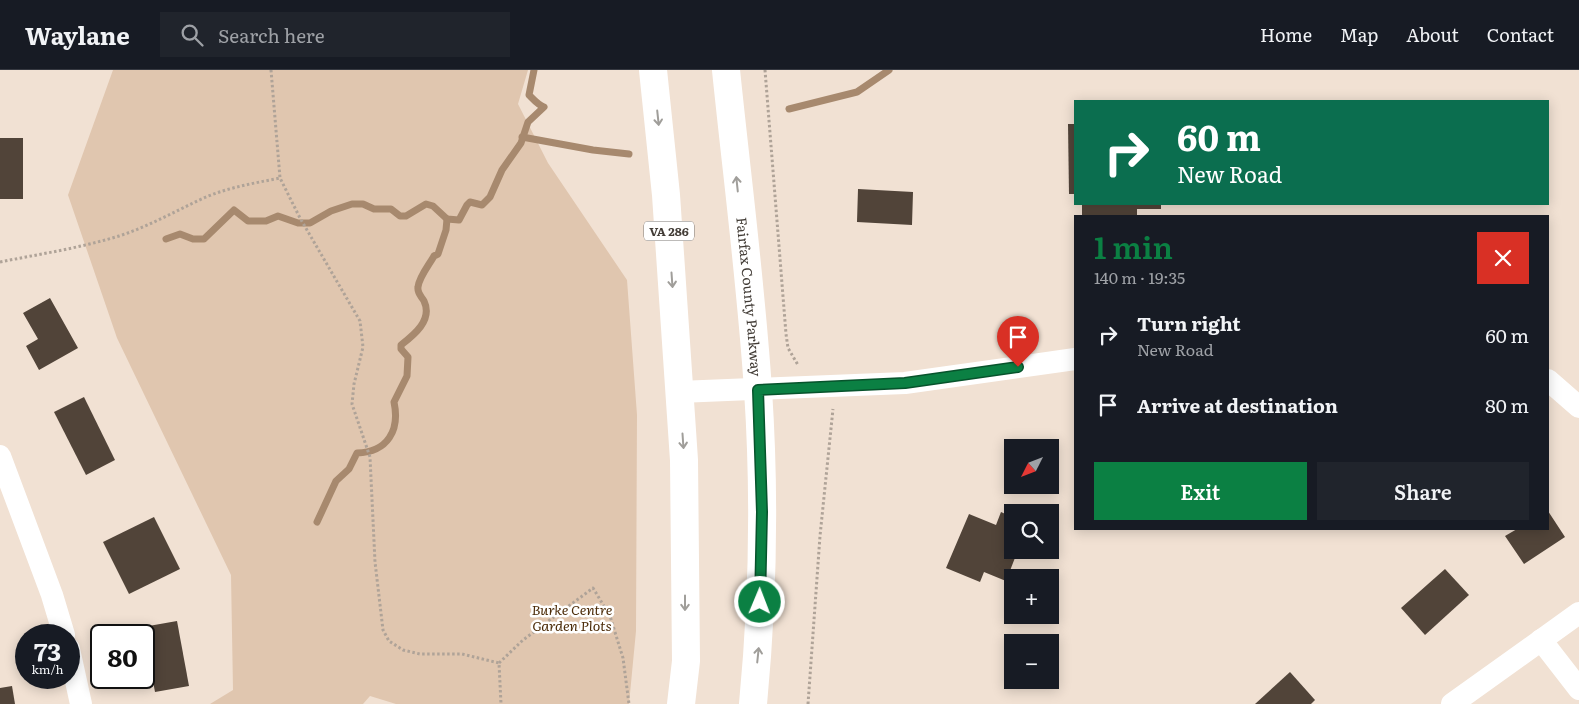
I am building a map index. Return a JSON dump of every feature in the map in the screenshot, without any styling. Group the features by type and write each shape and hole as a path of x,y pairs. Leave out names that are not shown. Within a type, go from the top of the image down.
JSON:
{"highway":[{"name":"VA 286","path":"653,70 666,195 685,479 686,661 681,704"},
{"name":"Fairfax County Parkway","path":"726,70 758,390 762,522 759,638 753,704"}],"street":[{"path":"679,392 905,383 1074,359"},
{"path":"1549,381 1579,407"},
{"path":"0,456 52,595 61,624"},
{"path":"1452,704 1579,613"},
{"path":"1541,640 1579,689"},
{"path":"78,689 82,704"}],"path":[{"path":"271,70 280,178 300,218 360,321 363,347 354,384 352,404 370,457 375,562 383,630 389,641 403,650 420,654 462,654 499,663"},
{"path":"0,262 72,249 120,235 164,218 207,197 236,187 280,178"},
{"path":"501,704 499,663 523,640 593,588 610,616 623,658 630,704"}],"green space":[{"name":"Burke Centre Garden Plots","path":"113,70 528,70 518,104 548,163 627,280 637,415 636,631 629,704 396,704 370,696 363,704 210,704 233,690 231,575 117,338 68,195"}],"building":[{"path":"1068,124 1074,124 1074,194 1069,194"},
{"path":"0,138 23,138 23,199 0,199"},
{"path":"858,189 913,192 912,225 857,222"},
{"path":"1082,205 1161,205 1161,209 1137,209 1137,215 1082,215"},
{"path":"50,298 78,348 39,370 26,346 38,339 23,313"},
{"path":"84,397 115,460 86,475 54,412"},
{"path":"1001,512 1004,513 1004,559 1015,559 1011,569 1004,569 1004,580 984,572 980,582 946,568 969,514 996,525"},
{"path":"1549,513 1565,537 1524,564 1505,536 1515,530 1549,530"},
{"path":"154,517 180,569 129,594 103,542"},
{"path":"1445,569 1469,595 1425,635 1401,608"},
{"path":"177,621 189,686 155,692 155,625"},
{"path":"1290,672 1315,700 1311,704 1255,704"},
{"path":"12,686 15,704 0,704 0,688"}],"waterway":[{"path":"166,239 180,234 193,239 204,239 234,210 248,221 266,221 278,216 298,223 310,223 331,211 352,204 363,204 374,209 391,209 400,216 406,216 426,204 433,206 447,219 459,220 470,202 482,205 490,197 502,170 521,143 528,122 544,107 529,95 534,70"},
{"path":"789,109 857,92 889,70"},
{"path":"522,137 593,150 629,154"},
{"path":"317,522 336,481 349,469 357,453 377,449 384,444 393,430 395,422 394,402 407,376 408,357 401,349 401,345 416,332 424,321 426,308 418,287 422,275 434,256 438,254 446,230 447,219"}],"route":[{"path":"760,602 762,512 758,390 905,383 1018,367"}]}
